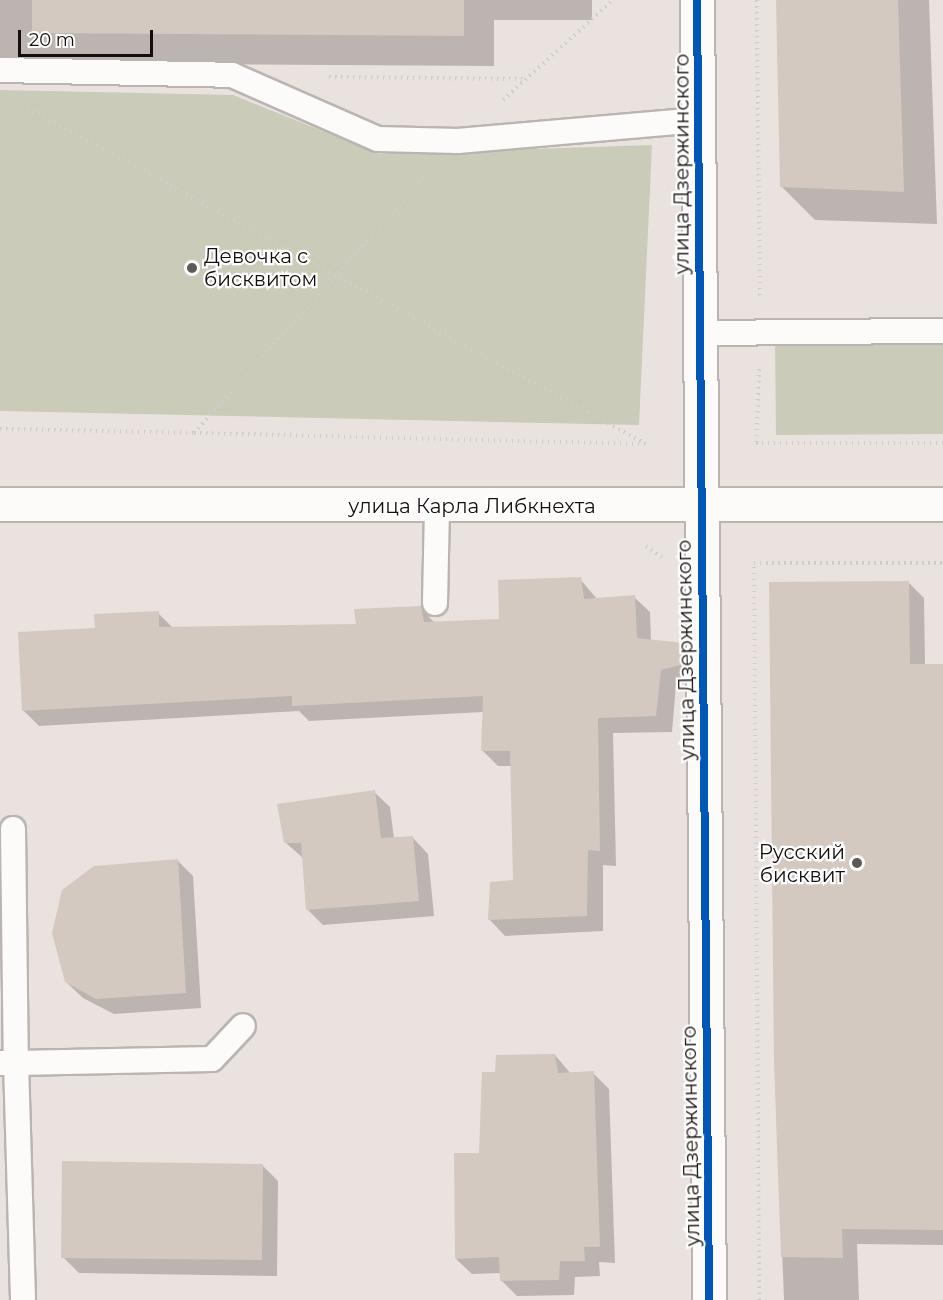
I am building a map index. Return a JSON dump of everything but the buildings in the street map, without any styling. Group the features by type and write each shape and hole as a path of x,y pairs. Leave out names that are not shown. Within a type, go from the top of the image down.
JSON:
{"street":[{"name":"улица Дзержинского","path":"697,0 709,1300"},
{"name":"улица Карла Либкнехта","path":"0,504 700,506 943,504"}],"lane":[{"path":"0,70 232,75 378,139 458,141 698,120"},
{"path":"700,333 943,331"},
{"path":"435,603 437,506"},
{"path":"13,829 8,1063 23,1300"},
{"path":"8,1063 212,1059 243,1026"}],"path":[{"path":"194,433 458,141 613,0"},
{"path":"757,0 760,332 756,443 943,443"},
{"path":"326,76 526,79"},
{"path":"0,429 646,444 21,104"},
{"path":"759,1300 754,564 943,563"}],"green space":[{"path":"0,90 233,95 380,154 652,145 639,425 0,411"},
{"path":"775,335 943,339 943,434 776,435"}],"cycle path":[{"path":"697,0 709,1300"}],"place":[{"name":"Девочка с бисквитом","path":"192,268"},
{"name":"Русский бисквит","path":"857,863"}]}
